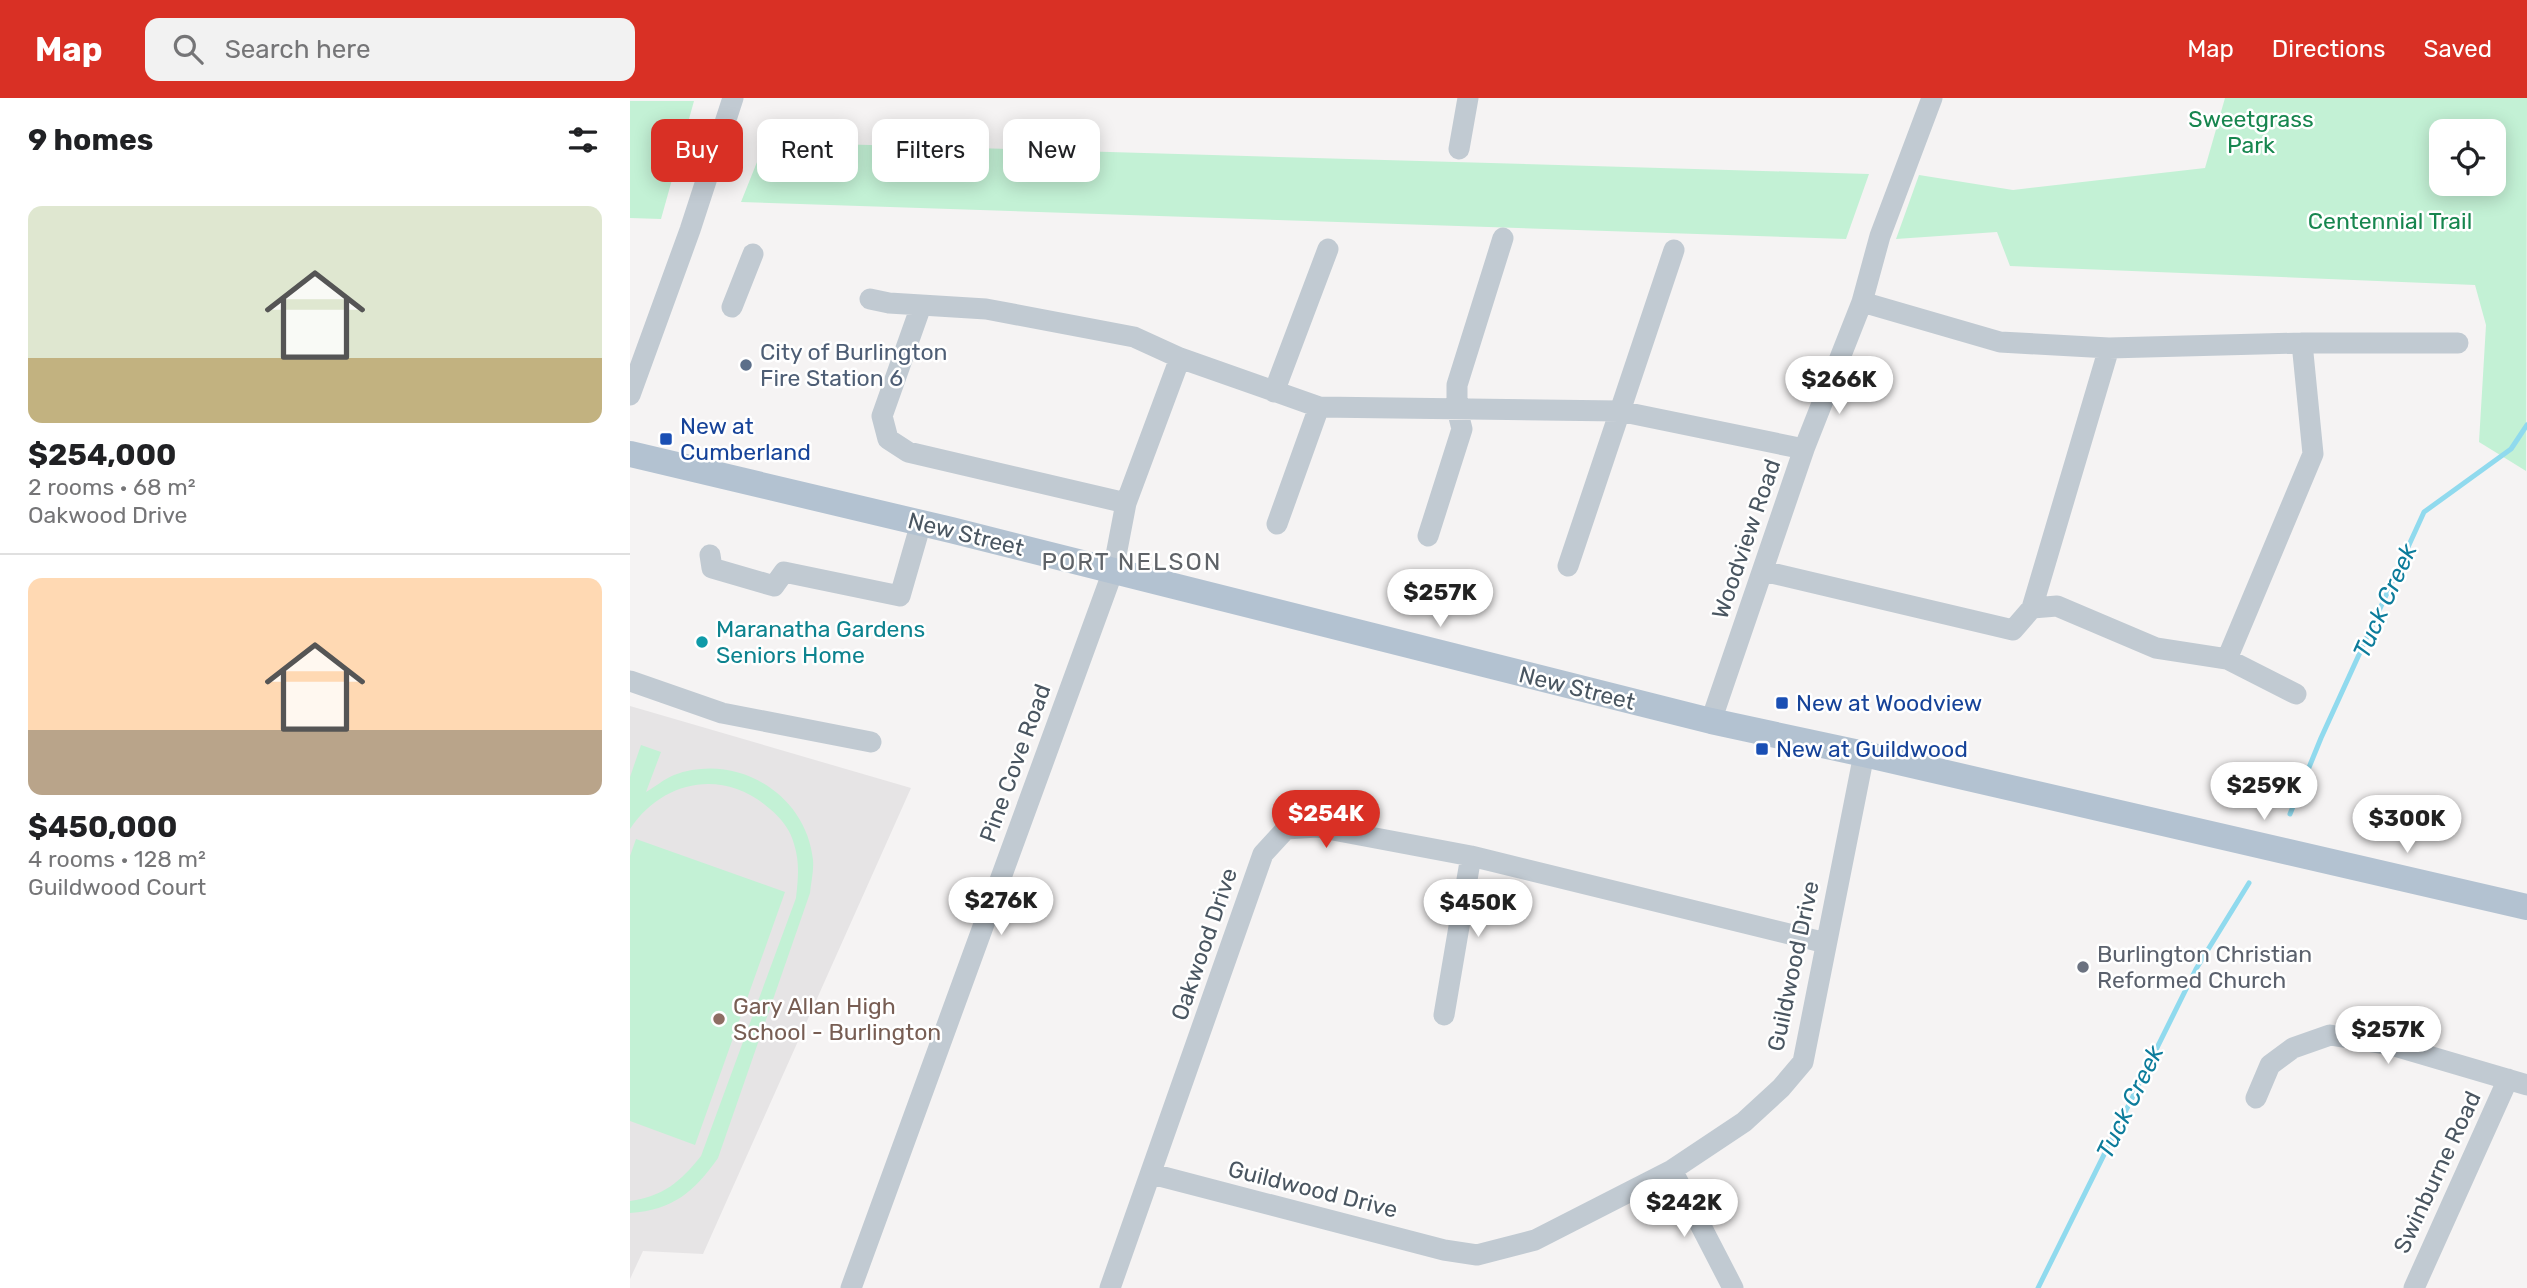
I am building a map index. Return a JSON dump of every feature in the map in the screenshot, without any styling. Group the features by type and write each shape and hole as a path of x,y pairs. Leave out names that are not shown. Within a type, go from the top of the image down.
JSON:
{"main road":[{"name":"New Street","path":"630,454 921,523 1711,721 2527,907"}],"street":[{"path":"630,394 690,230 733,98"},
{"path":"1459,149 1468,98"},
{"name":"Woodview Road","path":"1711,721 1804,449 1862,302 1880,236 1932,98"},
{"path":"1428,536 1462,429 1457,409 1457,385 1503,238"},
{"path":"1274,392 1328,249"},
{"path":"1568,566 1674,250"},
{"path":"732,307 753,254"},
{"path":"870,299 921,306 986,309 1134,337 1180,358 1319,407 1619,411 1804,449"},
{"path":"1862,302 2000,342 2109,348 2302,343 2458,343"},
{"path":"921,306 882,416 888,439 908,452 1126,503"},
{"path":"2227,659 2313,454 2302,343"},
{"path":"1763,572 2013,630 2032,608 2109,348"},
{"name":"Pine Cove Road","path":"851,1288 1113,571 1126,503 1180,358"},
{"path":"1277,524 1319,407"},
{"path":"710,555 712,568 774,586 784,572 900,596 921,523"},
{"path":"2032,608 2057,606 2157,648 2227,659 2297,694"},
{"path":"630,681 722,713 871,741"},
{"name":"Guildwood Drive","path":"1152,1174 1444,1250 1476,1255 1535,1240 1672,1170 1744,1122 1781,1088 1803,1062 1864,754"},
{"name":"Oakwood Drive","path":"1110,1288 1263,854 1286,829 1317,827 1471,856 1826,943"},
{"path":"1444,1015 1471,856"},
{"path":"2256,1098 2270,1065 2293,1048 2330,1035 2391,1045 2518,1082"},
{"name":"Swinburne Road","path":"2414,1288 2518,1082"},
{"path":"1672,1170 1733,1288"}],"shaded area":[{"name":"Gary Allan High School - Burlington","path":"630,706 911,788 703,1254 643,1251 630,1279"}],"green space":[{"name":"Centennial Trail","path":"2225,98 2527,98 2526,471 2479,442 2486,325 2475,285 2010,266 1997,232 1896,239 1919,175 2013,190 2205,168"},
{"path":"630,101 694,101 689,119 651,119 651,182 671,182 661,219 630,218"},
{"path":"858,145 872,145 872,182 989,182 989,148 1003,149 1003,182 1100,182 1100,152 1869,174 1846,239 741,202 757,162 757,182 858,182"},
{"path":"641,745 661,752 646,792 674,775 697,769 721,769 743,774 764,784 782,798 797,815 808,836 813,864 810,893 718,1158 700,1181 681,1197 659,1208 630,1213 630,1201 652,1196 670,1186 701,1156 796,898 798,871 793,839 782,821 752,796 734,788 715,784 677,790 659,799 630,829 630,777"},
{"path":"636,839 785,892 695,1145 630,1121 630,856"}],"waterway":[{"name":"Tuck Creek","path":"2290,814 2321,738 2424,512 2511,449 2527,425"},
{"name":"Tuck Creek","path":"2038,1288 2196,969 2249,883"}],"place":[{"name":"City of Burlington Fire Station 6","path":"746,365"},
{"name":"New at Cumberland","path":"666,439"},
{"name":"Maranatha Gardens Seniors Home","path":"702,642"},
{"name":"New at Woodview","path":"1782,703"},
{"name":"New at Guildwood","path":"1762,749"},
{"name":"Burlington Christian Reformed Church","path":"2083,967"},
{"name":"Gary Allan High School - Burlington","path":"719,1019"}],"district":[{"name":"PORT NELSON","path":"1132,562"}],"park label":[{"name":"Sweetgrass Park","path":"2251,132"}]}
